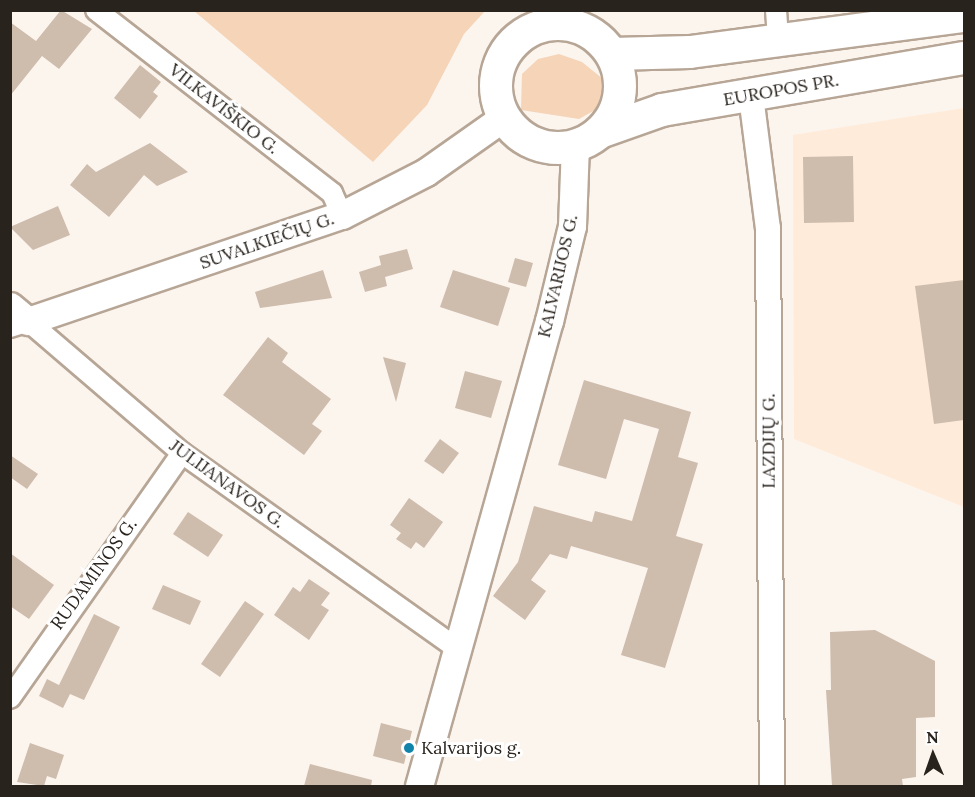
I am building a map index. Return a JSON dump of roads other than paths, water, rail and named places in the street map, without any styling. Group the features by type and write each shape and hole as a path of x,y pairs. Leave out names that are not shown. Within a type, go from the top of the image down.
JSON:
{"main road":[{"path":"612,54 690,52 777,26 964,16"},
{"path":"504,117 496,91 499,67 510,46 528,31 551,24 574,26 596,36 612,54 620,95 587,139"},
{"name":"EUROPOS PR.","path":"504,117 535,143 587,139 662,110 964,58"},
{"name":"SUVALKIEČIŲ G.","path":"16,318 342,216 417,177 504,117"},
{"name":"KALVARIJOS G.","path":"419,786 455,647 572,226 587,139"}],"street":[{"name":"VILKAVIŠKIO G.","path":"96,10 332,193 342,216"},
{"name":"LAZDIJŲ G.","path":"751,96 768,228 772,786"},
{"name":"JULIJANAVOS G.","path":"16,318 182,453 455,647"},
{"name":"RUDAMINOS G.","path":"10,698 182,453"}],"place":[{"name":"Kalvarijos g.","path":"409,748"}]}
